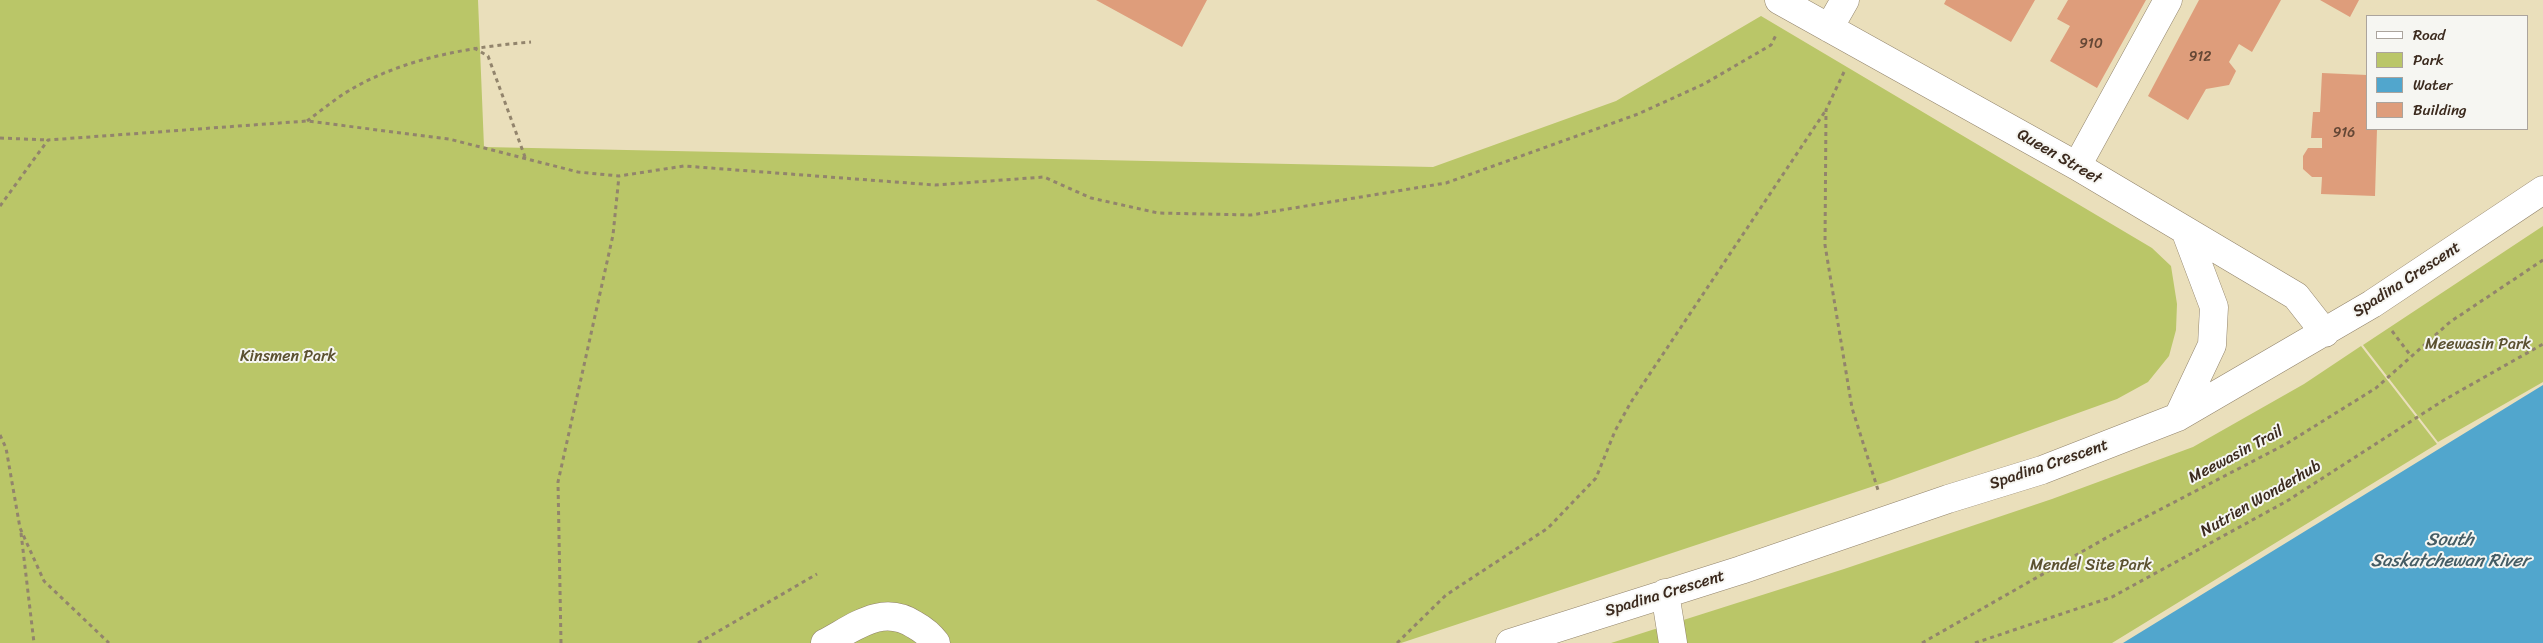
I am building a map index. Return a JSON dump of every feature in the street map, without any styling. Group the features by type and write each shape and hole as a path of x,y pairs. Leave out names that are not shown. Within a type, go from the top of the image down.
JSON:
{"street":[{"name":"Queen Street","path":"1779,0 2077,166 2296,296 2325,333"},
{"path":"1829,28 1844,0"},
{"path":"2077,166 2168,0"},
{"name":"Spadina Crescent","path":"1510,643 1741,570 1948,499 2042,470 2178,417 2325,333 2543,190"},
{"path":"2178,417 2212,345 2214,307 2185,230"},
{"path":"1665,593 1674,643"},
{"path":"824,643 877,616 893,615 911,622 930,635 936,643"}],"path":[{"path":"307,121 357,86 408,65 472,47 531,42"},
{"path":"0,138 48,140 307,121 449,139 578,172 619,176 684,166 935,185 1044,177 1091,198 1158,213 1251,215 1446,183 1638,114 1704,84 1770,45"},
{"path":"1397,643 1446,595 1548,528 1596,478 1615,431 1632,402 1826,110 1843,72 1860,46"},
{"path":"472,47 488,56 525,158"},
{"path":"1826,110 1825,246 1852,408 1879,493"},
{"path":"0,206 48,140"},
{"path":"561,643 558,482 613,235 619,176"},
{"name":"Meewasin Trail","path":"1922,643 2113,534 2286,444 2376,388 2450,322 2543,260"},
{"name":"Nutrien Wonderhub","path":"1975,643 2112,597 2287,501 2444,400 2543,344"},
{"path":"0,434 6,448 20,528 34,643"},
{"path":"20,528 44,581 109,643"},
{"path":"698,643 818,574"}],"green space":[{"name":"Kinsmen Park","path":"0,0 478,0 484,147 1433,167 1616,101 1761,16 2152,248 2171,266 2177,304 2176,330 2169,356 2148,382 2117,399 1886,482 1401,643 0,643"},
{"name":"Meewasin Park","path":"2543,226 2543,382 2438,442 2363,345"},
{"name":"Mendel Site Park","path":"2361,346 2437,444 2112,643 1611,643 1844,569 2052,499 2193,447 2304,384"}],"water":[{"name":"South Saskatchewan River","path":"2543,385 2543,643 2123,643"}],"building":[{"path":"1096,0 1207,0 1182,47"},
{"path":"1946,0 2035,0 2011,42 1944,4"},
{"path":"2068,0 2146,0 2097,88 2050,61 2070,26 2057,19"},
{"path":"2199,0 2281,0 2252,52 2239,44 2229,62 2236,71 2229,85 2206,89 2188,120 2148,96"},
{"path":"2320,0 2359,0 2350,17"},
{"path":"2322,73 2366,75 2366,130 2377,130 2375,196 2321,194 2322,177 2312,177 2303,169 2303,156 2308,148 2322,148 2322,138 2311,138 2313,112 2320,112"}]}
